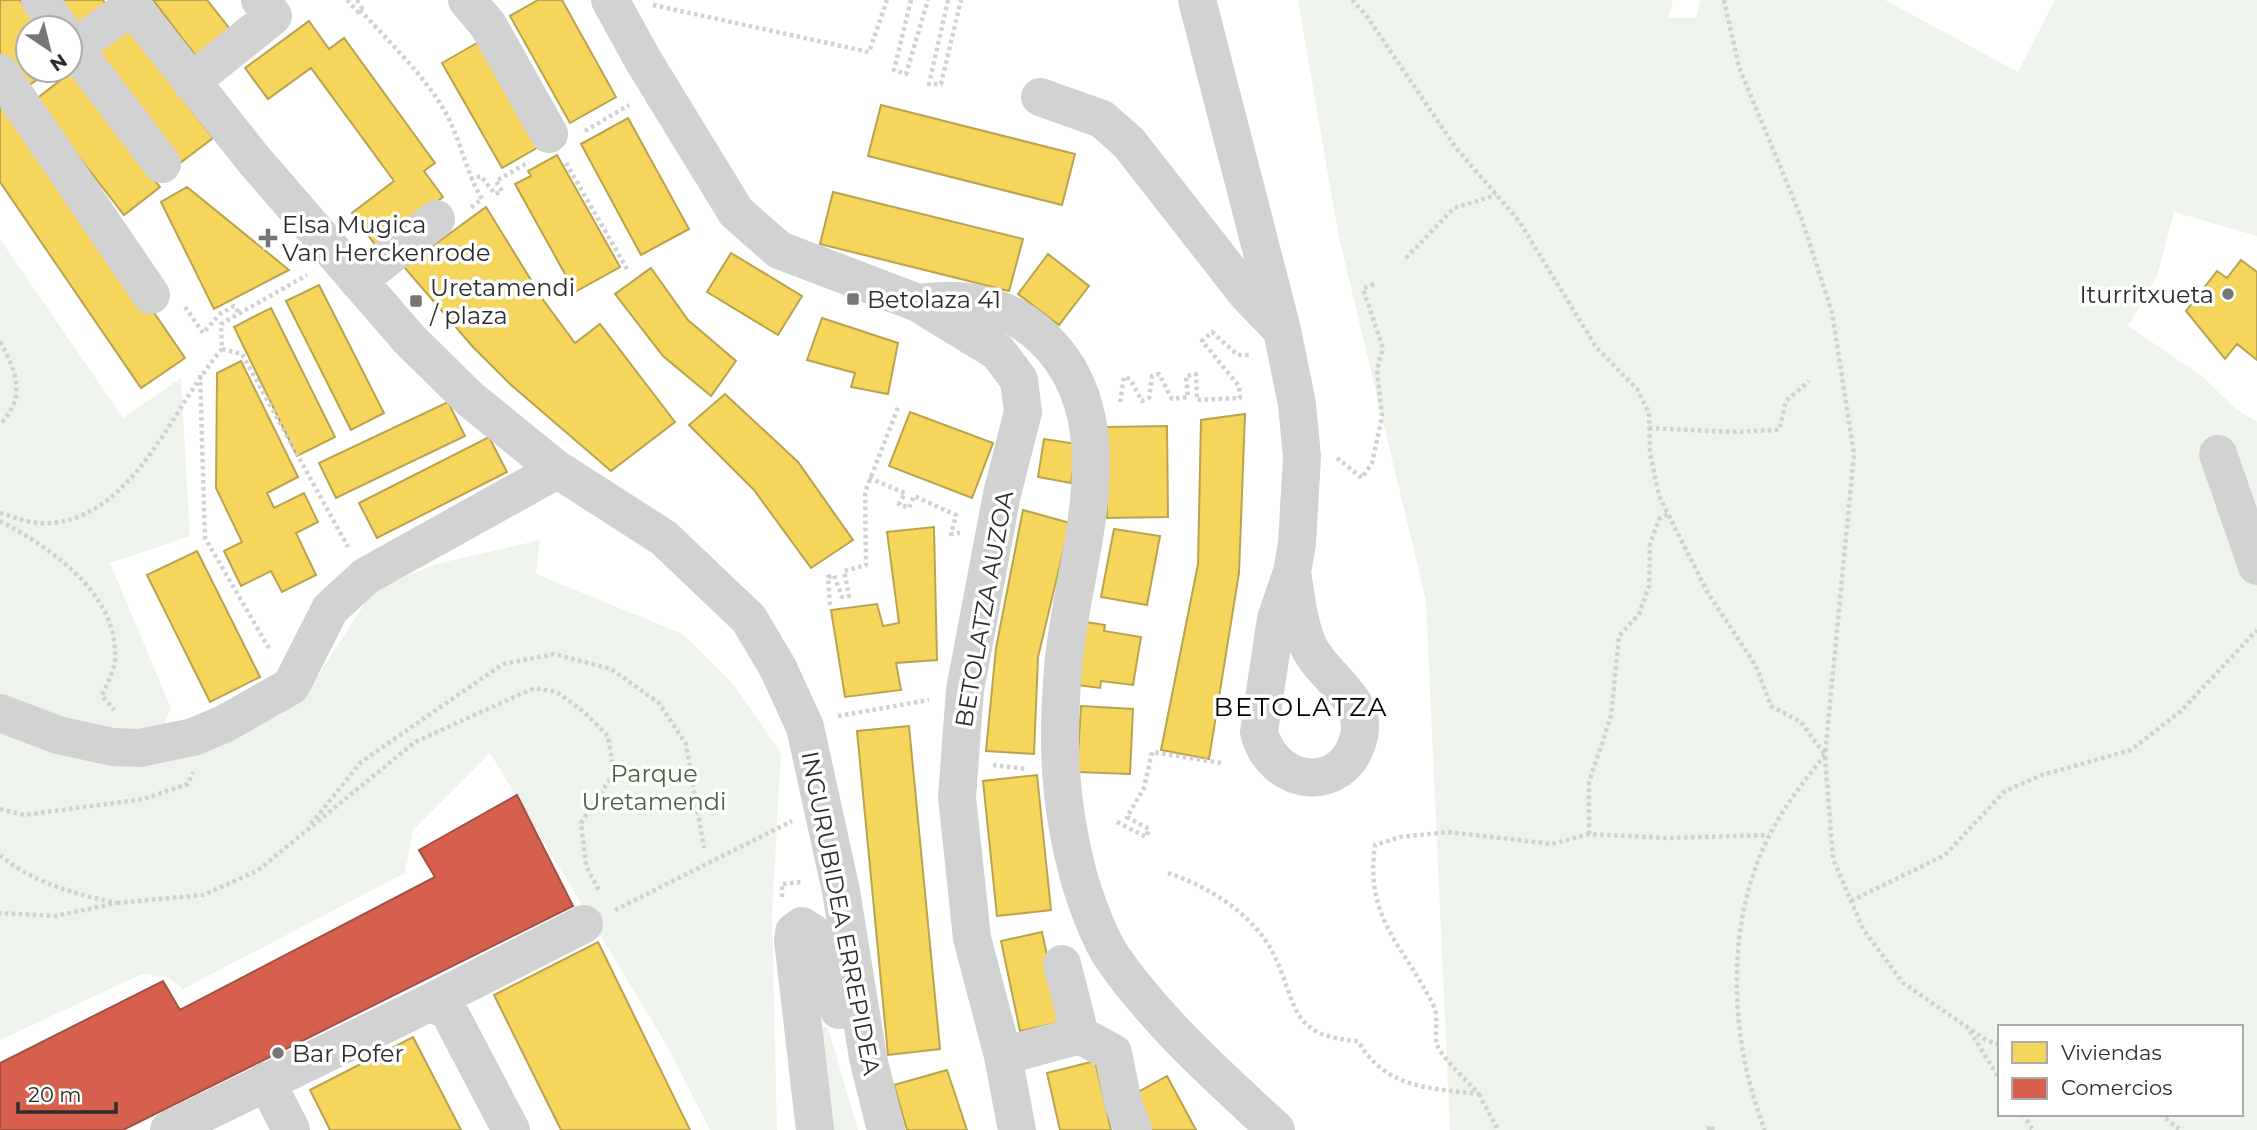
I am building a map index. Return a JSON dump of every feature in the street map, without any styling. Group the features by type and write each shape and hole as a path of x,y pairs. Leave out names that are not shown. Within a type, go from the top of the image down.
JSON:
{"street":[{"path":"191,82 273,16 260,0"},
{"path":"467,0 488,25 552,140"},
{"path":"1197,0 1271,343"},
{"name":"BETOLATZA AUZOA","path":"628,2 643,60 736,212 779,250 918,303 998,352 1019,380 1023,412 1002,494 964,702 957,797 972,938 1003,1056 1017,1130"},
{"path":"84,30 129,3"},
{"name":"INGURUBIDEA ERREPIDEA","path":"129,3 254,160 409,339 470,399 555,468 664,538 749,619 778,668 802,721 841,891 868,1058 886,1130"},
{"path":"84,60 162,164"},
{"path":"0,73 151,295"},
{"path":"1040,97 1102,119 1129,143 1247,294 1297,404 1302,457 1301,505 1292,572 1276,620 1259,732 1263,746 1275,764 1288,773 1305,778 1322,776 1337,770 1352,755 1359,739 1360,721 1353,700 1323,671 1307,644 1292,572"},
{"path":"348,269 436,219"},
{"name":"BETOLATZA AUZOA","path":"918,303 949,299 1011,313 1032,328 1062,358 1080,396 1088,433 1091,493 1063,666 1059,774 1078,876 1111,955 1150,1004 1276,1130"},
{"path":"2218,454 2257,566"},
{"path":"0,713 58,735 96,745 141,748 193,737 224,724 291,685 330,609 366,576 546,477 555,468"},
{"path":"169,1130 429,1003 594,912"},
{"path":"815,1130 793,940 794,932 802,926 813,933 830,974 872,1130"},
{"path":"1062,964 1080,1035"},
{"path":"429,1003 448,1010 453,1017 511,1130"},
{"path":"1003,1056 1080,1035 1113,1053 1123,1103 1133,1130"},
{"path":"265,1081 291,1130"}],"path":[{"path":"347,0 358,12 360,10 441,104 454,130 470,179 481,176 495,194 502,191 496,181 552,140 556,130 564,143 634,102"},
{"path":"357,0 362,8 360,10"},
{"path":"628,2 869,52 887,0"},
{"path":"911,0 894,70 906,74 928,0"},
{"path":"948,0 929,84 941,84 961,0"},
{"path":"1352,0 1366,15 1456,148 1519,221 1597,347 1637,389 1649,412 1650,453 1659,496 1668,514 1709,593 1756,666 1771,706 1801,722 1825,755"},
{"path":"1724,0 1739,67 1801,217 1832,312 1854,454 1825,755 1833,859 1863,929 1903,983 1998,1044"},
{"path":"552,140 627,269"},
{"path":"1406,258 1454,208 1496,195"},
{"path":"0,513 33,523 52,524 82,518 107,503 163,435 200,374 222,349 221,324 348,269"},
{"path":"1362,478 1372,463 1382,417 1377,370 1383,348 1363,289 1376,282"},
{"path":"1112,408 1120,404 1124,377 1130,379 1142,401 1149,398 1152,376 1159,374 1172,400 1188,397 1186,376 1196,374 1197,400 1240,398 1239,386 1202,341 1212,332 1238,355 1271,343"},
{"path":"0,342 18,382 16,401 9,415 0,424"},
{"path":"222,349 242,354 323,506 366,576"},
{"path":"200,374 205,538 291,685"},
{"path":"1649,428 1731,432 1779,430 1786,401 1809,381"},
{"path":"830,605 828,577 834,575 842,597 849,596 844,570 866,565 865,492 899,405"},
{"path":"869,478 905,493 899,504 909,508 914,496 940,506"},
{"path":"1589,835 1589,782 1611,716 1619,636 1639,614 1649,586 1650,544 1659,519 1668,514"},
{"path":"0,521 23,533 81,577 105,610 114,635 115,663 102,696 117,714"},
{"path":"1852,901 1945,855 2005,791 2042,775 2131,750 2181,711 2257,629"},
{"path":"303,834 361,762 503,664 554,654 611,669 659,703 686,744 704,848"},
{"path":"0,913 55,916 117,903 203,895 257,871 415,742 534,688 556,692 585,713 608,736 614,773 581,823 594,912"},
{"path":"802,721 927,700 964,702"},
{"path":"1117,822 1146,837 1150,829 1127,817 1144,788 1152,752 1221,763"},
{"path":"1765,1130 1753,1101 1742,1056 1736,958 1748,894 1769,835 1799,786 1825,755"},
{"path":"0,809 24,815 144,799 188,784 198,761"},
{"path":"991,765 1059,774"},
{"path":"645,895 820,806"},
{"path":"1498,1130 1479,1094 1437,1046 1436,1011 1389,935 1379,910 1372,863 1375,845 1400,837 1448,832 1552,844 1589,835 1666,838 1769,835"},
{"path":"0,855 39,880 77,894 117,903"},
{"path":"1168,873 1191,881 1238,910 1273,952 1286,990 1304,1024 1329,1039 1358,1041 1370,1062 1409,1086 1479,1094"},
{"path":"1968,1027 1998,1077"},
{"path":"2162,1116 2180,1130"}],"green space":[{"path":"1298,0 1673,0 1668,18 1696,18 1700,0 1885,0 2018,72 2055,0 2257,0 2257,236 2174,212 2157,276 2128,326 2202,376 2236,409 2257,422 2257,1130 1450,1130 1426,601 1338,233"},
{"name":"Parque Uretamendi","path":"0,239 123,418 181,378 190,536 110,563 171,708 147,766 241,734 303,699 374,589 436,564 540,540 536,574 683,634 733,684 781,753 772,914 777,1130 710,1130 666,1044 490,753 413,830 405,873 183,989 167,977 142,974 0,1040"},
{"path":"824,1027 828,1028 858,1130 829,1130"}],"building: Viviendas":[{"path":"0,0 20,0 30,14 14,14 14,78 0,57"},
{"path":"49,0 103,0 108,9 84,24 84,14 58,14"},
{"path":"153,0 207,0 230,29 196,56"},
{"path":"538,0 562,0 616,97 570,123 510,16"},
{"path":"122,21 213,138 176,166 85,49"},
{"path":"309,21 329,49 344,38 435,163 424,171 443,197 376,246 352,213 394,181 311,68 268,99 245,68"},
{"path":"489,36 549,141 502,168 442,63"},
{"path":"18,84 31,84 22,90"},
{"path":"56,84 80,84 160,187 124,215 35,100"},
{"path":"0,87 185,358 141,388 0,182"},
{"path":"881,105 1075,154 1062,205 868,156"},
{"path":"628,118 689,229 641,255 581,144"},
{"path":"557,155 620,267 575,292 515,184 531,176 528,171"},
{"path":"187,187 289,270 214,309 161,202"},
{"path":"833,192 1023,239 1009,291 820,244"},
{"path":"486,207 544,301 575,343 600,324 675,422 611,471 510,384 473,347 404,267"},
{"path":"731,253 802,296 778,335 707,292"},
{"path":"1048,254 1089,286 1059,325 1018,294"},
{"name":"Iturritxueta","path":"2241,260 2257,272 2257,360 2237,344 2225,359 2186,311 2217,271 2227,278"},
{"path":"651,268 688,320 736,361 711,396 663,356 615,294"},
{"path":"319,285 384,413 351,430 286,301"},
{"path":"271,308 335,437 297,456 234,327"},
{"path":"822,318 898,343 888,394 851,387 855,373 807,360"},
{"path":"241,361 298,477 267,493 274,508 304,493 318,522 296,533 316,575 282,592 271,571 241,586 224,551 242,542 216,488 217,373"},
{"path":"725,394 798,462 853,540 811,568 754,490 689,425"},
{"path":"448,402 465,436 336,498 319,463"},
{"path":"910,412 993,443 972,498 889,466"},
{"path":"1245,414 1239,573 1209,759 1161,750 1198,564 1201,420"},
{"path":"1167,426 1168,517 1107,518 1106,427"},
{"path":"489,437 507,472 377,538 359,503"},
{"path":"1044,439 1077,444 1071,483 1038,477"},
{"path":"1023,510 1070,523 1038,657 1034,754 986,751 996,648"},
{"path":"934,527 937,660 896,663 901,690 845,697 831,610 877,604 883,626 899,623 887,532"},
{"path":"1114,529 1160,536 1147,605 1101,597"},
{"path":"197,551 260,677 210,702 147,575"},
{"path":"1086,622 1105,625 1104,631 1141,637 1133,685 1101,681 1100,688 1077,685"},
{"path":"1081,706 1133,709 1130,774 1077,772"},
{"path":"909,726 940,1049 888,1055 857,731"},
{"path":"1037,775 1051,910 997,916 983,781"},
{"path":"1042,932 1061,1022 1020,1031 1001,941"},
{"path":"598,942 690,1130 561,1130 494,995"},
{"path":"413,1037 461,1130 330,1130 310,1090"},
{"path":"1095,1061 1111,1130 1060,1130 1047,1073"},
{"path":"947,1070 967,1130 907,1130 894,1085"},
{"path":"1167,1076 1196,1130 1149,1130 1131,1096"}],"building: Comercios":[{"path":"517,795 573,906 123,1130 0,1130 0,1063 163,981 180,1010 435,877 419,850"}],"place":[{"name":"Elsa Mugica Van Herckenrode","path":"268,238"},
{"name":"Iturritxueta","path":"2228,294"},
{"name":"Betolaza 41","path":"853,299"},
{"name":"Uretamendi / plaza","path":"416,301"},
{"name":"Bar Pofer","path":"278,1053"}],"district":[{"name":"BETOLATZA","path":"1301,707"}]}
